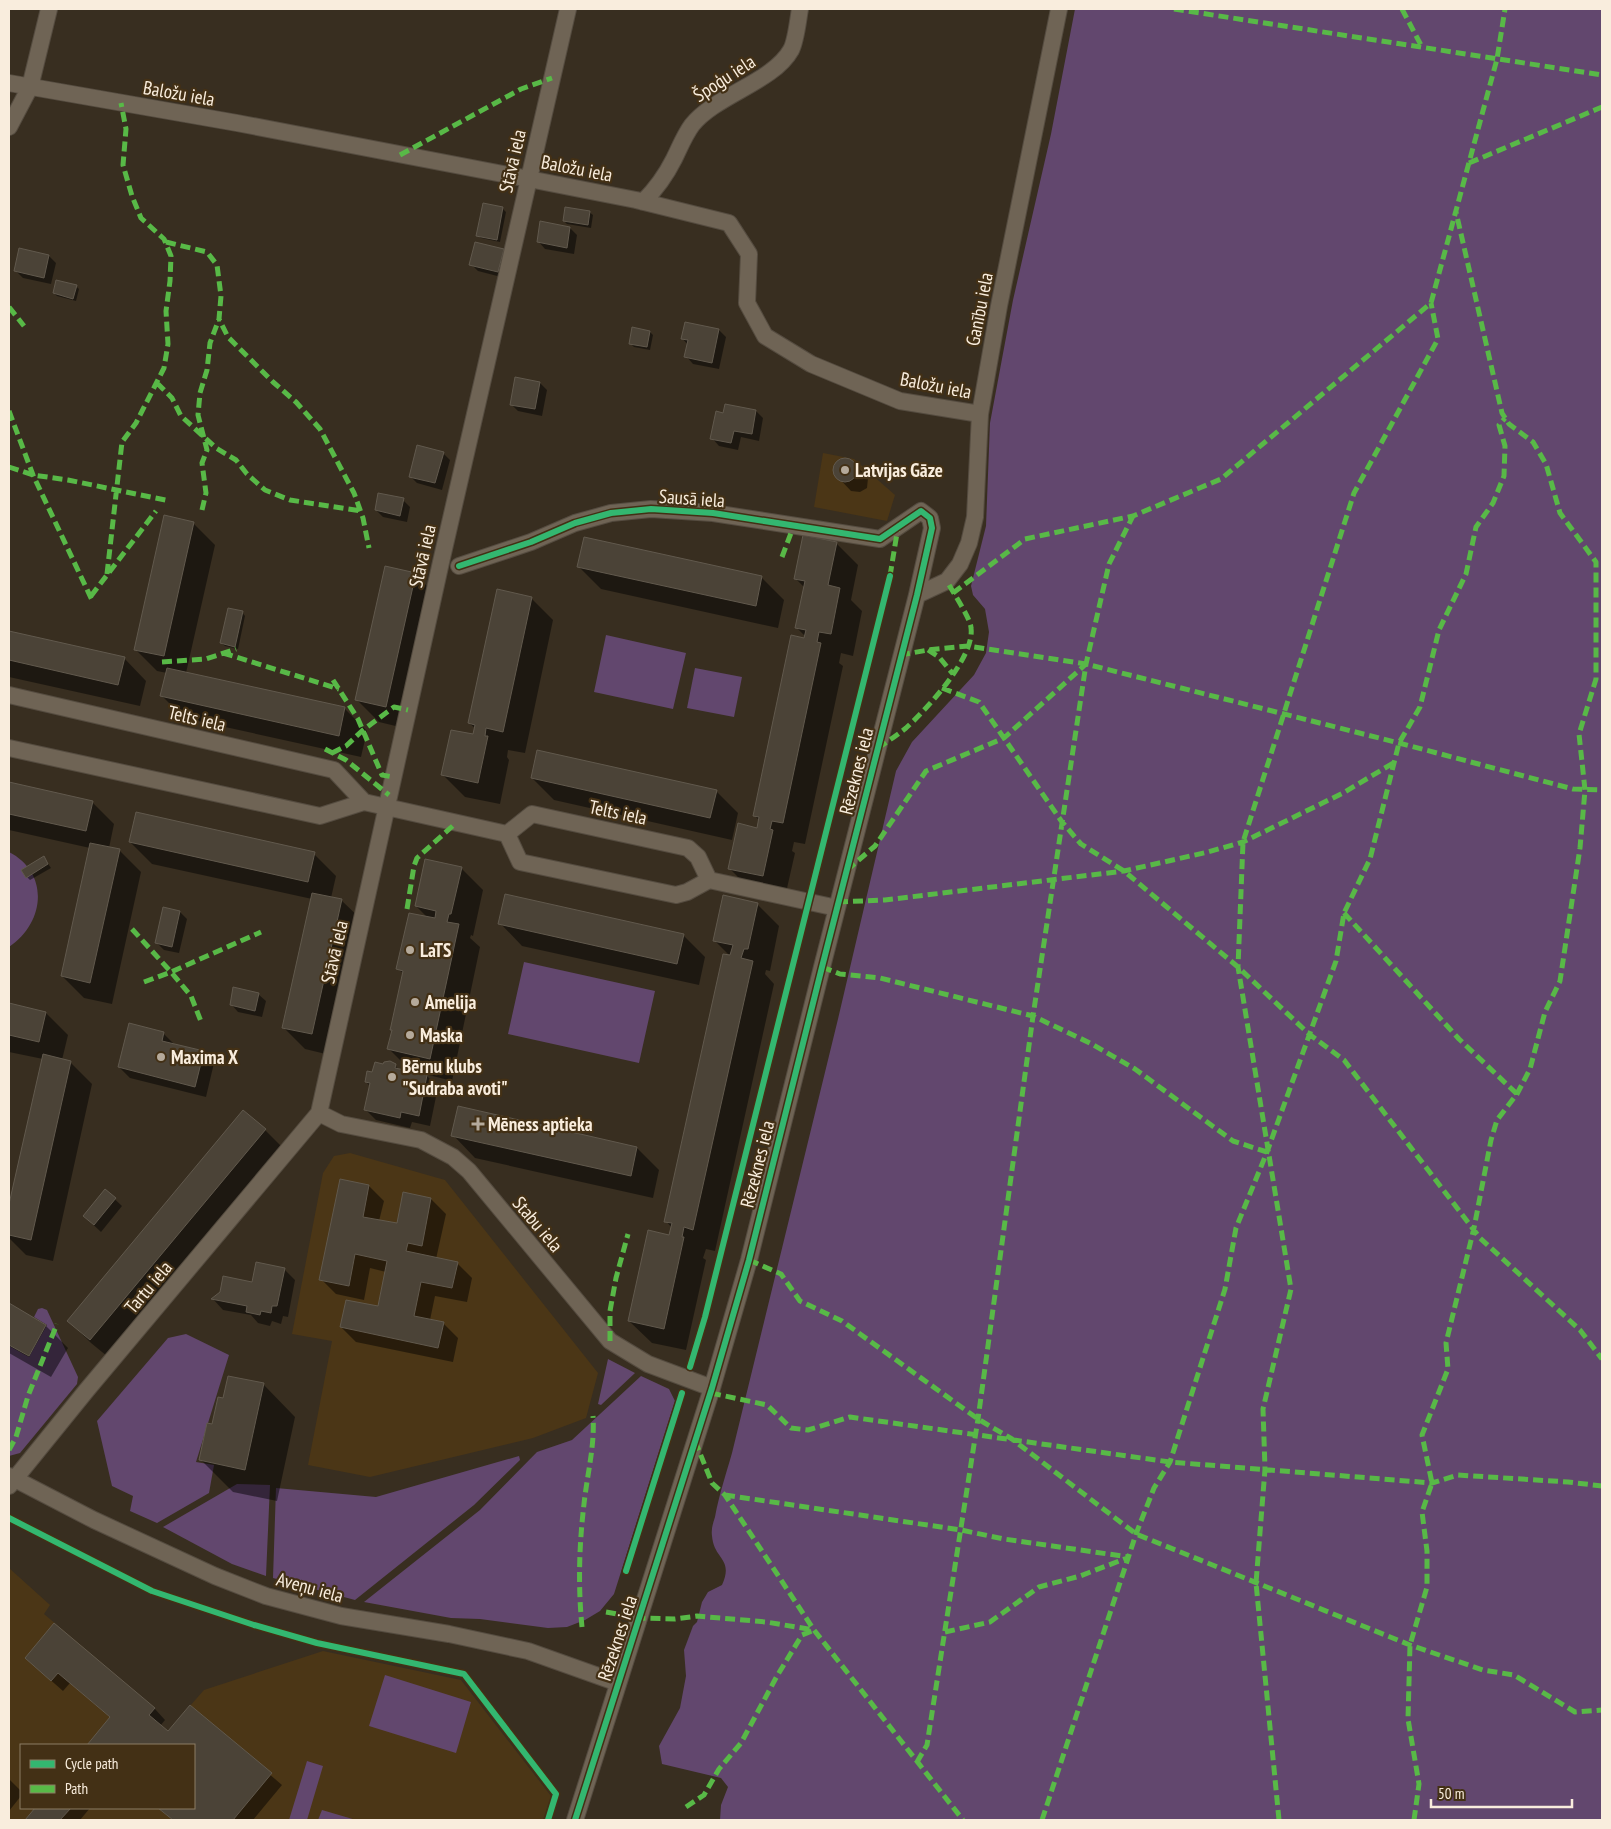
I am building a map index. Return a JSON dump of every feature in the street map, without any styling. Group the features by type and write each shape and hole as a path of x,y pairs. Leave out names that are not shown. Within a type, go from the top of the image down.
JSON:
{"street":[{"path":"9,126 30,87 49,9"},
{"name":"Stāvā iela","path":"319,1113 386,807 568,9"},
{"name":"Špoģu iela","path":"643,202 659,186 674,160 682,139 693,124 705,112 778,66 792,49 800,9"},
{"name":"Ganību iela","path":"917,595 947,581 960,564 969,543 975,517 980,414 999,306 1059,9"},
{"name":"Baložu iela","path":"9,83 237,123 529,179 643,202 729,223 748,254 747,304 765,336 811,364 900,401 980,414"},
{"name":"Sausā iela","path":"459,566 531,542 576,523 611,513 651,509 713,513 880,538 921,511"},
{"name":"Rēzeknes iela","path":"575,1820 712,1388 748,1260 917,595 932,528 930,518 921,511"},
{"name":"Telts iela","path":"9,695 334,770 364,802"},
{"path":"9,748 320,816 364,802 507,834 520,862 676,895 687,892 709,880 837,908"},
{"name":"Telts iela","path":"507,834 532,814 688,848 698,857 709,880"},
{"name":"Stabu iela","path":"319,1113 341,1124 421,1140 453,1157 469,1171 610,1341 648,1364 712,1388"},
{"name":"Tartu iela","path":"11,1481 319,1113"},
{"name":"Aveņu iela","path":"11,1481 215,1576 266,1596 340,1616 449,1634 528,1651 618,1682"}],"shaded area":[{"path":"1075,9 1602,9 1602,1820 720,1820 721,1805 728,1787 721,1778 662,1764 659,1746 680,1708 686,1676 684,1650 693,1626 697,1622 702,1602 708,1592 722,1585 725,1576 725,1564 713,1544 712,1526 732,1453 838,1019 896,771 912,742 974,675 986,653 989,632 985,609 973,595 971,586 986,526 990,423 1013,300 1051,134"},
{"path":"823,453 854,459 895,495 887,521 814,507"},
{"path":"606,635 686,653 673,709 594,692"},
{"path":"695,668 742,677 734,717 687,708"},
{"path":"9,852 22,861 31,872 37,885 38,898 36,912 30,925 21,937 9,947"},
{"path":"524,962 655,991 639,1063 508,1034"},
{"path":"350,1153 445,1180 598,1373 586,1418 533,1438 370,1477 308,1465 332,1341 292,1334 323,1173 334,1156"},
{"path":"38,1309 47,1310 78,1377 77,1384 20,1453 9,1456 9,1346 29,1357 47,1325 34,1317"},
{"path":"186,1334 229,1355 196,1462 214,1465 209,1493 157,1523 130,1511 133,1496 112,1486 97,1421 168,1338"},
{"path":"608,1359 635,1373 601,1405 598,1404"},
{"path":"641,1376 669,1389 675,1401 614,1594 600,1611 585,1620 567,1627 548,1628 480,1619 451,1618 364,1602 480,1510 537,1452 572,1440"},
{"path":"519,1456 520,1460 474,1505 355,1600 273,1578 276,1488 376,1497"},
{"path":"237,1484 270,1485 266,1576 232,1564 163,1527"},
{"path":"9,1568 50,1605 44,1614 155,1708 149,1715 168,1731 204,1690 323,1651 461,1680 551,1796 543,1820 9,1820"},
{"path":"385,1675 471,1702 456,1753 369,1726"},
{"path":"307,1761 323,1766 307,1820 289,1820"},
{"path":"322,1810 356,1820 318,1820"}],"building":[{"path":"483,203 503,207 497,240 476,236"},
{"path":"565,207 590,211 588,225 563,221"},
{"path":"540,221 570,227 567,248 537,242"},
{"path":"475,242 504,249 498,272 469,265"},
{"path":"19,248 49,255 44,278 14,271"},
{"path":"56,280 77,285 73,299 53,293"},
{"path":"685,322 719,329 712,363 684,357 688,340 681,339"},
{"path":"632,327 650,331 647,347 629,344"},
{"path":"515,377 540,382 535,409 510,405"},
{"path":"725,404 756,410 752,434 734,431 731,443 710,439 716,411 723,413"},
{"path":"417,445 444,452 435,483 409,477"},
{"name":"Latvijas Gāze","path":"845,458 854,461 857,470 854,479 845,482 836,479 833,470 836,461"},
{"path":"378,493 404,498 400,516 375,510"},
{"path":"164,515 194,522 164,656 134,650"},
{"path":"803,535 837,542 828,585 840,588 831,634 819,632 817,642 821,643 783,823 772,821 770,829 773,830 763,876 728,869 738,823 757,828 759,817 753,816 791,635 804,638 806,630 795,628 805,581 794,579"},
{"path":"584,537 762,576 756,606 577,567"},
{"path":"385,566 416,573 386,707 355,700"},
{"path":"497,589 532,597 503,732 486,728 485,736 488,736 478,783 441,775 451,730 473,734 475,725 468,723"},
{"path":"228,608 243,611 235,647 220,643"},
{"path":"9,631 125,657 118,685 9,660"},
{"path":"167,668 345,707 339,736 160,696"},
{"path":"537,750 717,790 710,818 531,778"},
{"path":"9,782 93,801 86,831 9,814"},
{"path":"136,812 315,852 308,882 129,842"},
{"path":"90,843 120,849 90,983 61,976"},
{"path":"44,856 48,864 26,878 21,870"},
{"path":"425,859 462,867 451,914 449,914 447,922 459,924 430,1059 387,1049 403,971 396,969 409,913 435,918 436,911 415,906"},
{"path":"312,893 342,899 312,1034 282,1028"},
{"path":"505,894 684,934 677,964 498,924"},
{"path":"723,895 758,903 748,949 744,949 741,958 753,961 693,1230 684,1227 682,1237 684,1237 664,1329 628,1321 648,1230 669,1235 672,1223 664,1222 723,954 730,955 733,945 713,941"},
{"path":"163,907 180,911 172,947 155,943"},
{"path":"233,987 259,993 255,1011 230,1005"},
{"path":"9,1003 46,1012 39,1042 9,1035"},
{"name":"Maxima X","path":"129,1023 164,1032 162,1041 204,1051 195,1087 118,1067"},
{"path":"43,1054 71,1061 31,1240 9,1235 9,1204"},
{"path":"390,1061 396,1064 395,1068 427,1075 419,1116 401,1112 400,1118 364,1110 370,1083 365,1082 367,1071 372,1072 375,1062 383,1064"},
{"path":"458,1106 637,1147 631,1176 451,1136"},
{"path":"243,1110 266,1129 90,1340 67,1321"},
{"path":"340,1179 369,1185 363,1217 397,1223 403,1192 431,1198 422,1246 408,1243 406,1251 458,1262 452,1288 421,1282 414,1316 444,1322 438,1348 340,1327 346,1300 378,1306 387,1261 355,1254 349,1286 319,1280"},
{"path":"105,1189 116,1198 94,1225 83,1216"},
{"path":"256,1262 285,1268 277,1306 272,1306 271,1313 261,1311 260,1315 246,1312 247,1306 211,1299 220,1292 223,1276 252,1282"},
{"path":"9,1303 46,1325 29,1356 9,1345"},
{"path":"228,1376 264,1383 245,1470 199,1460 207,1423 212,1424 218,1397 223,1398"},
{"path":"54,1623 155,1708 149,1715 168,1731 190,1705 272,1773 233,1820 173,1820 159,1809 195,1809 195,1744 88,1744 110,1717 58,1673 51,1681 25,1658"},
{"path":"34,1809 70,1809 60,1820 25,1820"}],"marked path":[{"path":"1174,9 1602,75"},
{"path":"1402,9 1422,47"},
{"path":"953,593 1025,539 1133,516 1221,479 1431,303 1497,59 1505,9"},
{"path":"400,155 521,89 552,78"},
{"path":"107,574 122,442 136,423 164,368 168,344 166,311 171,256 164,239 141,218 132,196 123,165 126,129 121,103"},
{"path":"1469,163 1602,107"},
{"path":"1414,1820 1419,1784 1408,1719 1410,1645 1427,1587 1427,1551 1422,1512 1432,1483 1422,1435 1448,1369 1446,1343 1474,1228 1491,1140 1497,1120 1517,1094 1530,1069 1545,1012 1560,981 1580,848 1585,790 1579,734 1596,679 1596,562 1560,513 1546,464 1533,442 1509,424 1502,413 1456,212"},
{"path":"166,242 207,252 217,265 221,296 219,319 228,337 296,402 320,429 354,493 363,518 369,548"},
{"path":"1279,1820 1256,1583 1265,1469 1263,1409 1291,1289 1238,967 1243,842 1354,493 1438,339 1431,303"},
{"path":"9,307 24,326"},
{"path":"202,510 206,493 202,463 207,450 198,415 200,393 207,370 210,343 219,319"},
{"path":"157,383 172,398 181,416 216,448 236,460 247,474 265,490 290,500 361,511"},
{"path":"9,411 33,475 92,600"},
{"path":"1042,1820 1136,1534 1154,1488 1170,1462 1225,1289 1236,1228 1267,1152 1336,961 1344,913 1370,859 1399,743 1420,707 1439,630 1466,574 1476,527 1493,503 1504,476 1505,446 1499,425 1505,418"},
{"path":"9,467 33,475 68,480 170,501"},
{"path":"91,596 156,511"},
{"path":"917,1762 927,1745 978,1419 1033,1016 1086,664 1109,564 1133,516"},
{"path":"782,557 794,525"},
{"path":"890,576 898,527"},
{"path":"878,748 906,728 937,696 958,667 965,653 970,640 971,628 965,612 947,581"},
{"path":"900,655 968,646 1086,664 1573,789 1602,790"},
{"path":"162,662 206,659 236,649"},
{"path":"928,650 939,657 953,674"},
{"path":"223,653 339,689"},
{"path":"847,870 875,846 926,771 1004,738 1086,664"},
{"path":"333,680 358,719 382,775 393,777"},
{"path":"942,688 979,702 1062,822 1081,844 1124,871 1238,967 1309,1034 1344,1060 1480,1238 1580,1330 1602,1359"},
{"path":"332,753 346,746 363,730 394,707 408,710"},
{"path":"325,749 346,760 389,795"},
{"path":"838,902 885,900 1124,871 1208,852 1243,842 1343,793 1395,762"},
{"path":"407,909 417,858 456,823"},
{"path":"1344,913 1459,1039 1517,1094"},
{"path":"132,929 191,996 202,1024"},
{"path":"144,982 261,932"},
{"path":"822,967 840,974 880,978 1033,1016 1090,1043 1135,1069 1233,1141 1267,1152"},
{"path":"610,1341 610,1311 616,1278 628,1234"},
{"path":"749,1260 781,1274 800,1301 842,1321 978,1419 1012,1439 1136,1534 1410,1645 1483,1670 1514,1675 1575,1712 1602,1710"},
{"path":"9,1450 16,1437 28,1396 57,1324"},
{"path":"711,1393 767,1405 791,1428 808,1430 850,1417 1170,1462 1432,1483 1458,1475 1602,1486"},
{"path":"582,1627 580,1551 584,1504 592,1449 593,1416"},
{"path":"695,1441 712,1483 725,1495 814,1630 963,1820"},
{"path":"725,1495 1129,1557"},
{"path":"945,1632 990,1622 1039,1587 1080,1576 1127,1558"},
{"path":"606,1612 639,1618 675,1619 697,1616 766,1622 814,1630"},
{"path":"686,1807 704,1795 719,1769 741,1743 777,1676 802,1635 814,1630"}],"cycle path":[{"path":"459,566 531,542 575,523 611,513 651,509 713,513 880,539 921,511 930,518 932,528 917,595 749,1260 712,1388 575,1820"},
{"path":"690,1367 705,1317 890,576"},
{"path":"626,1571 682,1393"},
{"path":"9,1518 152,1591 254,1625 317,1643 464,1674 556,1794 548,1820"}],"place":[{"name":"Latvijas Gāze","path":"845,470"},
{"name":"LaTS","path":"410,950"},
{"name":"Amelija","path":"415,1002"},
{"name":"Maska","path":"410,1035"},
{"name":"Maxima X","path":"161,1057"},
{"name":"Bērnu klubs \"Sudraba avoti\"","path":"392,1077"},
{"name":"Mēness aptieka","path":"478,1124"}]}
